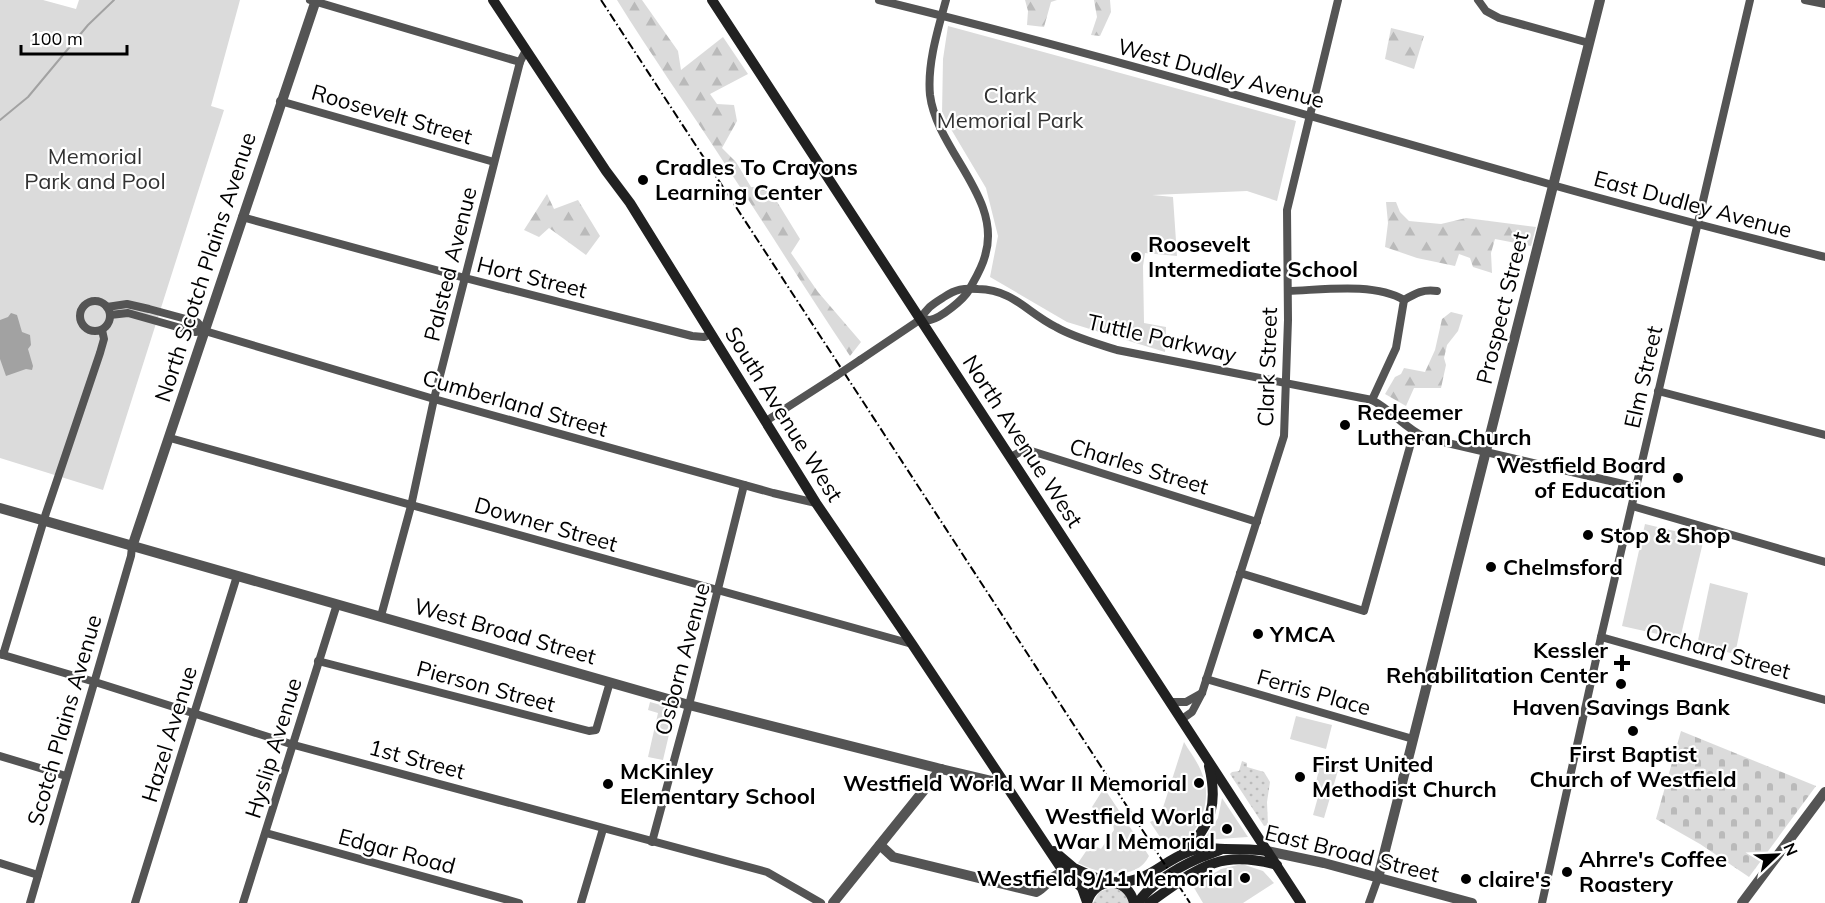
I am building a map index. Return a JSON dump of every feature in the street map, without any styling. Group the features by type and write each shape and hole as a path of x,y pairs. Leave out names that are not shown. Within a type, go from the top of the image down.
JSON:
{"main road":[{"name":"South Avenue West","path":"493,0 630,203 816,503 1065,873 1082,888 1087,903"},
{"name":"North Avenue West","path":"712,0 1301,903"},
{"path":"1182,854 1201,833 1213,804 1214,790 1206,757"},
{"name":"South Avenue West","path":"1047,845 1074,868 1111,882"},
{"name":"East Broad Street","path":"1111,882 1138,880 1182,854 1212,846 1222,849 1248,848 1267,851"},
{"name":"East Broad Street","path":"1136,903 1151,888 1188,864 1222,849"},
{"path":"1149,903 1214,862 1246,858 1276,865"},
{"path":"1087,903 1093,890 1111,882 1127,889 1136,903"}],"street":[{"path":"314,0 520,62"},
{"name":"North Scotch Plains Avenue","path":"132,547 314,0"},
{"name":"West Dudley Avenue","path":"879,0 942,15 1553,185"},
{"path":"766,421 921,319 931,320 964,298 985,256 988,224 981,201 936,120 930,95 930,72 946,0"},
{"name":"Clark Street","path":"1182,719 1192,712 1202,693 1284,436 1288,291 1287,210 1338,0"},
{"path":"1478,0 1486,11 1499,18 1589,43"},
{"name":"Prospect Street","path":"1369,903 1378,878 1600,0"},
{"name":"Elm Street","path":"1542,903 1696,223 1750,0"},
{"path":"1805,0 1825,4"},
{"name":"Palsted Avenue","path":"381,616 411,506 434,399 494,162 520,62 526,50"},
{"name":"Roosevelt Street","path":"280,101 494,162"},
{"name":"East Dudley Avenue","path":"1553,185 1825,257"},
{"name":"Hort Street","path":"242,217 465,278 692,336 704,337 711,334"},
{"name":"Tuttle Parkway","path":"970,288 1004,293 1058,328 1078,338 1117,350 1372,400"},
{"path":"1288,291 1358,289 1395,295 1404,300"},
{"path":"1437,291 1417,292 1404,300 1396,348 1372,400 1413,432 1426,438 1636,487"},
{"path":"90,302 99,302 108,311 108,324 102,330 92,331 84,326 81,312 90,302"},
{"name":"Cumberland Street","path":"108,311 128,313 195,332 205,331 434,399 816,503"},
{"path":"2,654 100,353 104,339 102,330"},
{"path":"1658,391 1825,435"},
{"path":"1240,573 1364,611 1413,432"},
{"name":"Downer Street","path":"170,438 912,644"},
{"name":"Charles Street","path":"1011,457 1025,450 1257,522"},
{"name":"Osborn Avenue","path":"652,842 719,591 744,485"},
{"path":"1632,506 1825,562"},
{"name":"West Broad Street","path":"0,508 689,705 941,769 992,781 1002,780"},
{"name":"Scotch Plains Avenue","path":"30,903 132,547"},
{"name":"Hazel Avenue","path":"135,903 237,576"},
{"name":"Hyslip Avenue","path":"243,903 337,604"},
{"name":"Orchard Street","path":"1601,637 1825,700"},
{"name":"1st Street","path":"2,654 294,745 767,872 821,903"},
{"name":"Pierson Street","path":"318,661 589,731 596,730 610,682"},
{"name":"Ferris Place","path":"1206,679 1413,739"},
{"path":"1171,702 1186,702 1202,693"},
{"path":"0,756 66,776"},
{"path":"833,903 941,769"},
{"path":"1742,903 1825,792"},
{"path":"581,903 603,829"},
{"name":"Edgar Road","path":"266,833 519,903"},
{"path":"880,845 893,857 1036,892 1056,874 1065,873"},
{"name":"East Broad Street","path":"1267,851 1472,903"},
{"path":"0,863 38,875"}],"green space":[{"name":"Memorial Park and Pool","path":"0,0 43,0 76,9 79,0 240,0 211,106 224,110 103,490 0,458"},
{"path":"617,0 642,0 678,51 681,70 723,37 748,74 710,94 717,104 734,105 737,121 722,148 736,162 751,187 768,187 800,239 791,253 818,292 861,342 850,356 643,41"},
{"path":"1025,0 1057,0 1051,2 1044,27 1027,25 1028,11"},
{"path":"1094,0 1110,0 1111,12 1100,36 1091,35 1097,17"},
{"name":"Clark Memorial Park","path":"948,26 1296,121 1277,201 1247,191 1152,195 1173,197 1177,256 1145,253 1143,266 1144,323 1166,327 1165,352 1067,322 990,277 998,236 986,188 942,114 943,59"},
{"path":"1391,28 1424,36 1414,69 1385,59"},
{"path":"547,194 554,209 578,200 600,236 586,255 549,228 539,237 524,230"},
{"path":"1386,202 1396,202 1400,212 1409,221 1441,224 1466,218 1536,227 1531,246 1495,239 1491,253 1492,273 1473,267 1470,258 1459,254 1455,266 1417,258 1385,247 1388,223"},
{"path":"1451,312 1463,315 1458,331 1447,345 1441,388 1414,388 1406,406 1385,394 1395,377 1401,374 1404,368 1425,372 1435,350 1442,319"},
{"path":"1645,524 1704,538 1680,639 1622,626"},
{"path":"1710,583 1748,593 1735,654 1697,645"},
{"path":"650,702 675,709 663,760 648,757 658,713 648,710"},
{"path":"1296,716 1332,725 1326,749 1290,739"},
{"path":"1681,731 1816,786 1749,877 1700,844 1656,819"},
{"path":"1184,742 1203,775 1206,800 1200,822 1194,831 1187,839 1168,849 1150,822 1160,817"},
{"path":"1242,761 1247,763 1247,767 1264,772 1270,782 1267,802 1268,825 1264,826 1230,774 1239,771"},
{"path":"1321,761 1339,767 1324,818 1313,815 1318,797 1313,795"},
{"path":"1104,788 1149,856 1135,870 1126,873 1096,870 1078,863 1091,844 1101,849 1114,830 1113,824 1092,807"},
{"path":"1222,798 1248,837 1204,840 1218,818"},
{"path":"1242,864 1263,871 1274,883 1243,903 1203,903 1193,886 1221,869"},
{"path":"1113,887 1126,894 1129,903 1093,903 1099,892"}],"shaded area":[{"path":"11,313 17,315 22,332 30,335 31,345 28,349 33,366 32,370 26,369 6,376 0,359 0,320"}],"waterway":[{"path":"0,120 28,97 88,25 114,0"}],"railway":[{"path":"601,0 1190,903"}],"place":[{"name":"Cradles To Crayons Learning Center","path":"643,180"},
{"name":"Roosevelt Intermediate School","path":"1136,257"},
{"name":"Redeemer Lutheran Church","path":"1345,425"},
{"name":"Westfield Board of Education","path":"1678,478"},
{"name":"Stop & Shop","path":"1588,535"},
{"name":"Chelmsford","path":"1491,567"},
{"name":"YMCA","path":"1258,634"},
{"name":"Kessler Rehabilitation Center","path":"1622,663"},
{"name":"Haven Savings Bank","path":"1621,684"},
{"name":"First Baptist Church of Westfield","path":"1633,731"},
{"name":"First United Methodist Church","path":"1300,777"},
{"name":"Westfield World War II Memorial","path":"1199,783"},
{"name":"McKinley Elementary School","path":"608,784"},
{"name":"Westfield World War I Memorial","path":"1227,829"},
{"name":"Ahrre's Coffee Roastery","path":"1567,872"},
{"name":"Westfield 9/11 Memorial","path":"1245,878"},
{"name":"claire's","path":"1466,879"}]}
